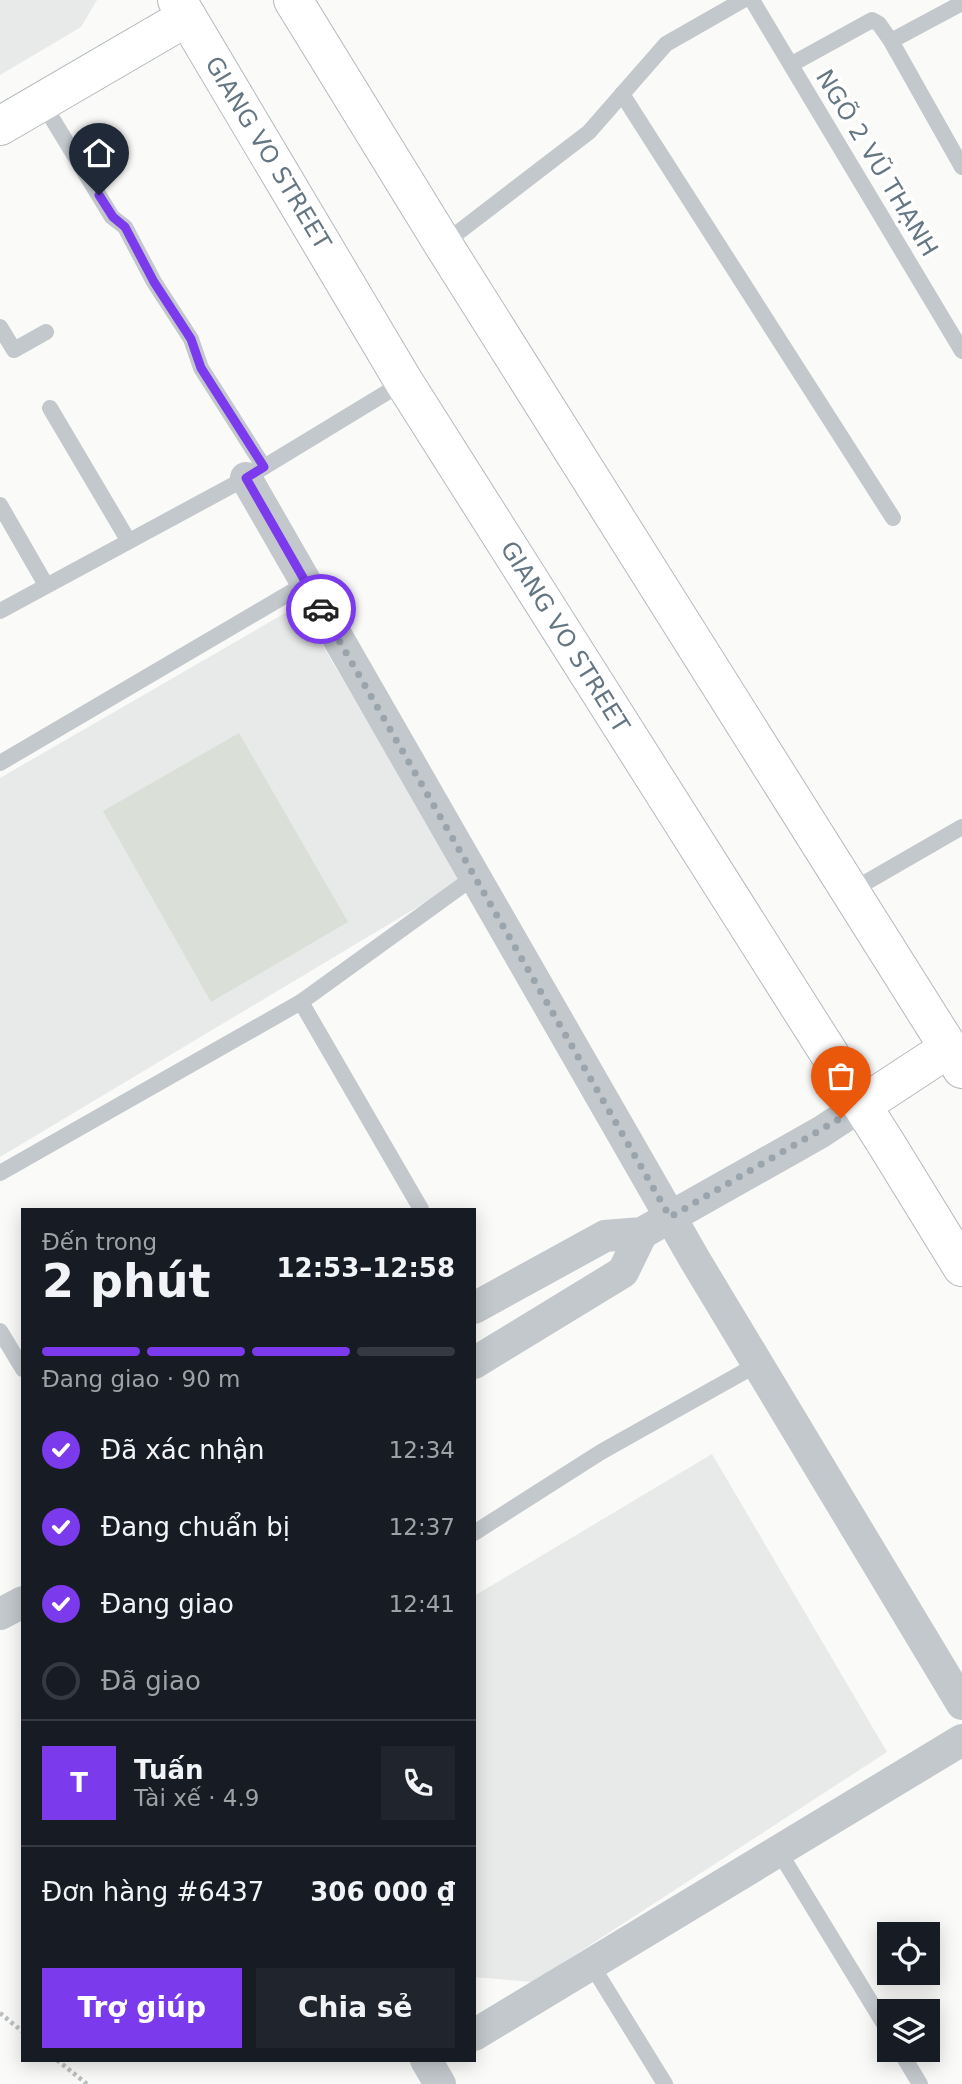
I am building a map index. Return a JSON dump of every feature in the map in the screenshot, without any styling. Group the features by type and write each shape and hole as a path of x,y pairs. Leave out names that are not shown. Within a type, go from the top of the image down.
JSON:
{"main road":[{"path":"293,0 443,244 929,1013 955,1059 862,1105"},
{"path":"0,126 42,102 182,8"},
{"name":"GIANG VO STREET","path":"182,8 404,382 962,1267"}],"street":[{"path":"255,472 305,584 756,1365 962,1704"},
{"path":"476,1304 605,1236 642,1233 821,1132 862,1105"},
{"path":"476,1362 623,1272 642,1233"},
{"path":"0,1614 21,1603"},
{"path":"476,2034 962,1740"}],"lane":[{"path":"443,244 589,132 666,44 743,0"},
{"name":"NGÕ 2 VŨ THẠNH","path":"752,0 962,351"},
{"path":"891,41 962,3"},
{"path":"792,64 872,20 879,24 962,167"},
{"path":"622,94 893,518"},
{"path":"42,102 113,217 125,227 154,282 191,339 201,368 255,472"},
{"path":"0,327 15,350 46,332"},
{"path":"0,611 255,472 404,382"},
{"path":"50,408 128,540"},
{"path":"0,505 46,585"},
{"path":"0,763 305,584"},
{"path":"851,891 962,827"},
{"path":"0,1173 302,1002 474,877"},
{"path":"302,1002 420,1208"},
{"path":"0,1331 21,1366"},
{"path":"476,1532 601,1452 756,1365"},
{"path":"778,1850 877,2012"},
{"path":"591,1964 666,2084"},
{"path":"907,2062 920,2084"}],"path":[{"path":"0,2013 21,2030"},
{"path":"59,2062 86,2084"}],"shaded area":[{"path":"0,0 97,0 81,27 0,75"},
{"path":"299,605 461,881 0,1157 0,778"},
{"path":"239,733 348,922 211,1002 103,811"},
{"path":"712,1454 887,1752 533,1982 476,1977 476,1595"}],"way so far":[{"path":"321,609 670,1217 841,1118"}],"route":[{"path":"99,195 113,217 125,227 154,282 191,339 201,368 264,467 246,478 321,609"}]}
